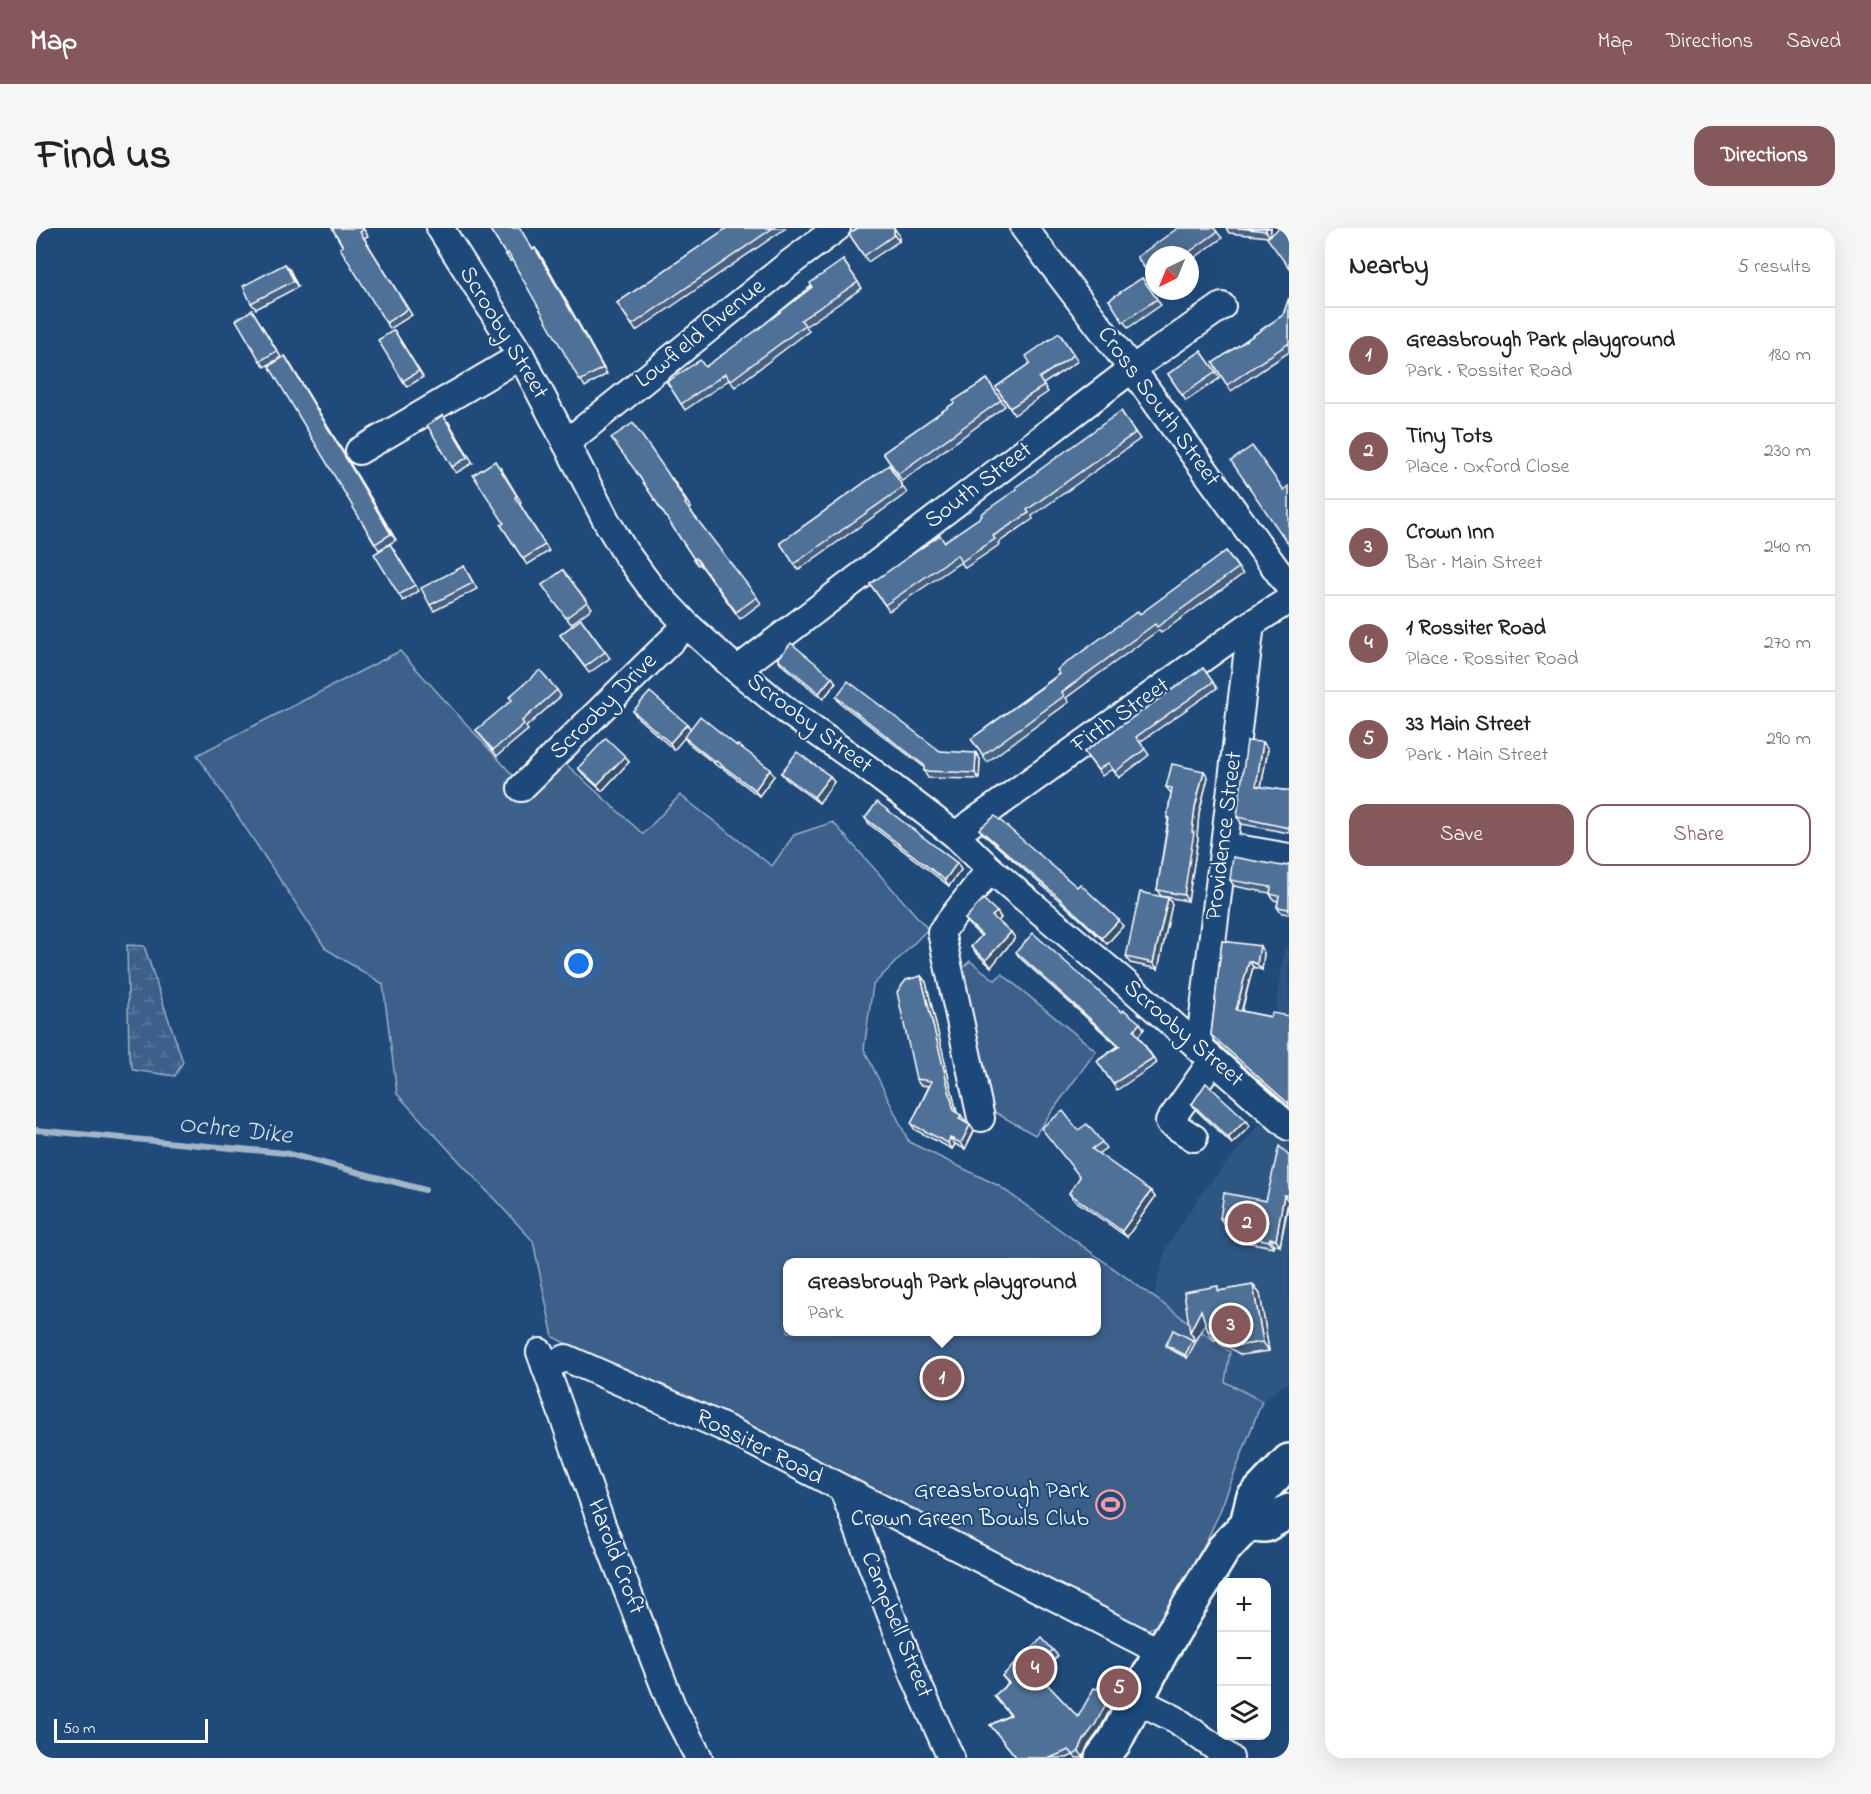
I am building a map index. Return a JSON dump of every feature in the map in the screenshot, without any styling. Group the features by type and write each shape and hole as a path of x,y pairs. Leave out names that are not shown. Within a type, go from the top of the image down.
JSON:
{"main road":[{"path":"1114,1752 1161,1652 1223,1550 1247,1524 1253,1499 1289,1461"},
{"path":"1247,1524 1265,1525 1289,1511"}],"street":[{"name":"Scrooby Street","path":"440,228 521,356 625,552 650,586 687,625 737,670 787,711 866,767 955,835 990,869 1289,1127"},
{"name":"Lowfield Avenue","path":"566,443 837,228"},
{"name":"Cross South Street","path":"1024,228 1132,369 1289,587"},
{"name":"South Street","path":"737,670 1132,369 1222,306"},
{"path":"359,451 521,356"},
{"name":"Firth Street","path":"955,835 1251,624 1289,600"},
{"name":"Providence Street","path":"1206,1055 1225,846 1251,624"},
{"name":"Scrooby Drive","path":"521,788 687,625"},
{"path":"1225,846 1289,856"},
{"path":"981,1118 941,932 990,869"},
{"path":"1194,1137 1169,1122 1206,1055"},
{"name":"Rossiter Road","path":"543,1359 566,1358 725,1428 1161,1652"},
{"name":"Harold Croft","path":"543,1359 602,1525 668,1696 699,1758"},
{"name":"Campbell Street","path":"843,1490 914,1675 951,1758"},
{"path":"1137,1700 1174,1719 1230,1758"}],"shaded area":[{"path":"1284,948 1289,949 1289,1382 1262,1401 1225,1382 1230,1352 1153,1298 1166,1248 1206,1187 1270,1112 1250,1078 1274,1031"}],"green space":[{"path":"400,651 519,782 566,764 643,834 680,795 772,866 794,835 833,822 928,929 873,985 864,1049 909,1142 999,1186 1099,1258 783,1258 783,1336 1101,1336 1101,1259 1230,1352 1225,1382 1262,1401 1219,1514 1168,1622 1138,1633 553,1337 533,1241 397,1094 383,984 326,949 197,755"},
{"path":"127,945 144,946 183,1062 175,1076 133,1070 129,1057"},
{"path":"970,961 995,980 1002,974 1096,1051 1035,1135 991,1110 959,971"},
{"path":"1116,1668 1136,1681 1124,1697 1111,1689 1098,1693 1105,1678 1109,1680"}],"building":[{"path":"332,228 362,228 360,232 408,309 386,323 340,248 343,246"},
{"path":"489,228 520,228 533,250 535,248 603,368 580,381 508,253 506,255"},
{"path":"727,228 773,228 632,325 617,303"},
{"path":"858,228 894,228 894,235 864,256 849,234"},
{"path":"1178,228 1214,228 1217,232 1198,246 1153,246"},
{"path":"1238,228 1266,228 1266,231"},
{"path":"1280,228 1289,228 1289,268 1267,238"},
{"path":"1145,251 1145,268 1137,257"},
{"path":"843,260 858,282 801,320 805,325 730,381 725,374 681,404 667,382 700,360 705,367 757,330 812,287 810,283"},
{"path":"285,264 294,281 251,303 243,286"},
{"path":"1142,278 1145,282 1145,300 1156,300 1123,322 1109,300"},
{"path":"1289,298 1289,343 1227,385 1213,363 1283,315"},
{"path":"252,310 277,351 260,361 236,320"},
{"path":"394,330 419,371 403,381 378,340"},
{"path":"1059,333 1074,355 1039,378 1044,386 1010,408 996,387 1030,363 1026,356"},
{"path":"1201,351 1216,372 1182,395 1168,374"},
{"path":"285,356 391,534 375,544 269,366"},
{"path":"987,379 1001,400 898,474 883,453"},
{"path":"1121,411 1135,433 1027,510 1029,513 993,536 995,539 961,562 957,555 885,605 870,584 940,535 944,542 982,516 981,514 1017,489 1016,487"},
{"path":"443,415 468,457 452,467 427,425"},
{"path":"633,423 667,472 686,502 685,504 757,597 736,612 696,558 694,559 611,438"},
{"path":"1252,446 1284,490 1288,486 1289,488 1289,545 1231,461"},
{"path":"495,461 545,545 523,559 501,525 504,523 473,475"},
{"path":"889,465 903,487 794,564 780,543"},
{"path":"390,544 415,585 399,595 374,554"},
{"path":"1226,551 1238,568 1157,627 1155,624 1062,692 1064,696 983,755 971,739 1060,674 1057,670 1138,611 1140,614"},
{"path":"464,566 473,583 430,605 421,588"},
{"path":"563,570 587,602 566,618 542,585"},
{"path":"581,619 605,652 585,667 560,635"},
{"path":"791,643 832,677 819,693 778,659"},
{"path":"1203,668 1213,682 1136,737 1145,749 1115,772 1108,763 1098,770 1084,752"},
{"path":"540,670 557,690 522,721 524,724 493,750 476,730 512,700 509,697"},
{"path":"848,681 940,751 976,753 975,773 924,771 924,765 836,697"},
{"path":"650,692 687,724 670,743 633,711"},
{"path":"700,716 770,769 755,790 684,737"},
{"path":"606,738 625,756 597,785 578,768"},
{"path":"1247,741 1263,742 1256,786 1289,791 1289,828 1237,817"},
{"path":"797,752 830,776 814,797 781,773"},
{"path":"1172,764 1204,771 1195,807 1192,832 1194,832 1184,895 1157,890 1169,818 1167,818 1172,788 1166,787"},
{"path":"877,802 957,863 945,880 865,818"},
{"path":"995,816 1077,887 1080,884 1119,920 1102,938 979,829"},
{"path":"1233,857 1282,866 1289,864 1289,909 1277,907 1279,896 1270,894 1271,887 1230,880"},
{"path":"1140,892 1168,898 1153,963 1126,957"},
{"path":"983,899 997,912 992,916 1011,932 986,960 971,947 982,935 965,919"},
{"path":"1033,933 1122,1012 1124,1010 1140,1023 1134,1030 1153,1058 1113,1084 1097,1061 1120,1046 1016,952"},
{"path":"1222,941 1260,946 1257,964 1249,961 1236,1010 1271,1017 1272,1013 1289,1016 1289,1104 1211,1035"},
{"path":"921,976 954,1111 961,1115 959,1119 970,1125 961,1143 950,1138 948,1143 911,1124 932,1081 916,1079 897,992 906,980"},
{"path":"1206,1083 1246,1120 1228,1138 1192,1104"},
{"path":"1063,1111 1078,1130 1087,1124 1102,1142 1092,1149 1151,1191 1122,1231 1069,1193 1080,1177 1041,1128"},
{"path":"1279,1146 1289,1156 1289,1196 1284,1195 1276,1240 1270,1238 1269,1241 1231,1234 1232,1230 1225,1229 1227,1219 1220,1218 1224,1193 1266,1201"},
{"path":"1253,1285 1263,1342 1235,1346 1221,1338 1218,1328 1208,1331 1201,1310 1190,1332 1184,1292 1218,1286 1218,1291"},
{"path":"1173,1330 1193,1340 1185,1355 1166,1345"},
{"path":"1042,1638 1053,1650 1032,1668 1078,1717 1094,1688 1097,1689 1101,1682 1114,1688 1095,1725 1083,1741 1079,1751 1074,1755 1069,1750 1050,1758 1017,1758 990,1725 1011,1715 994,1696 1009,1683 1002,1676"}],"waterway":[{"name":"Ochre Dike","path":"36,1130 285,1153 425,1190"}],"place":[{"name":"Tiny Tots","path":"1247,1223"},
{"name":"Crown Inn","path":"1231,1325"},
{"name":"Greasbrough Park playground","path":"942,1378"},
{"name":"Greasbrough Park Crown Green Bowls Club","path":"1110,1505"},
{"name":"1 Rossiter Road","path":"1035,1668"},
{"name":"33 Main Street","path":"1119,1688"}]}
